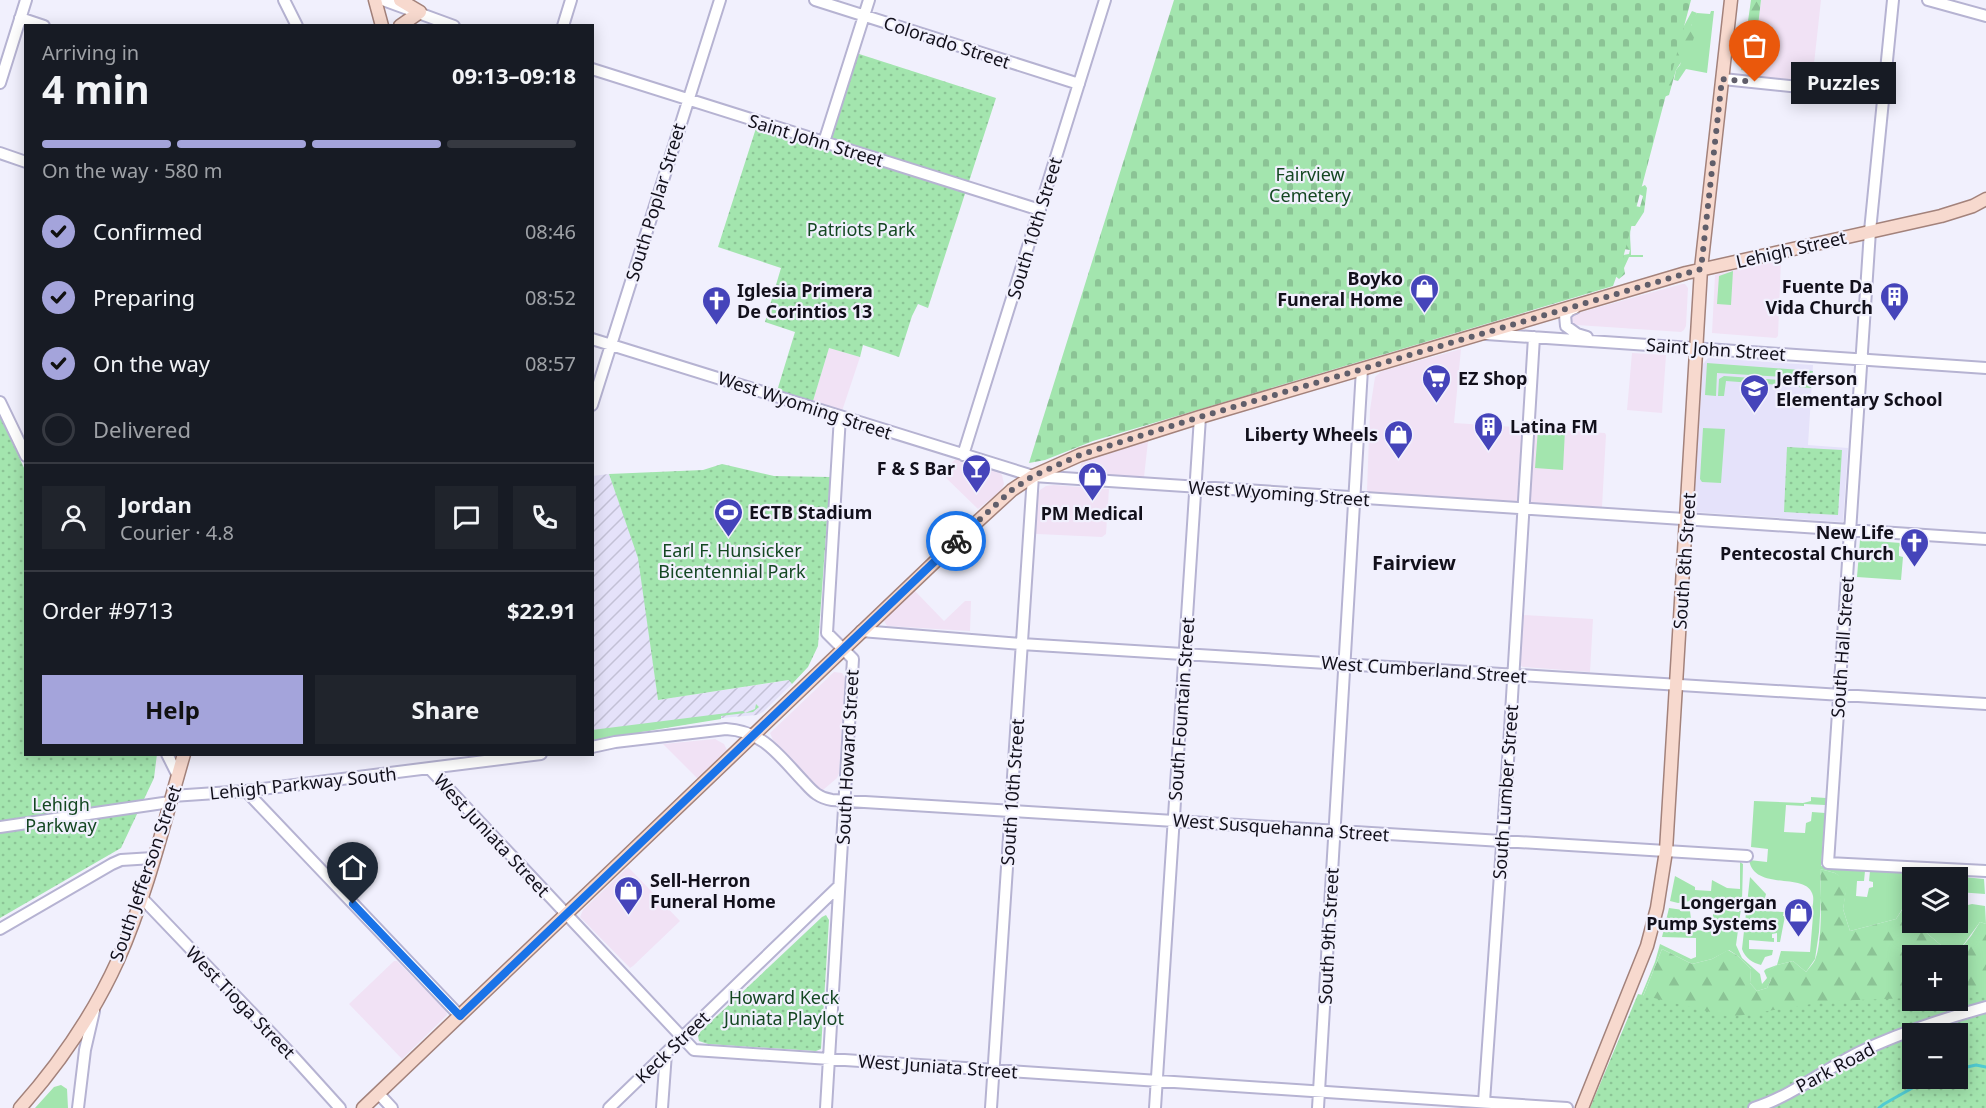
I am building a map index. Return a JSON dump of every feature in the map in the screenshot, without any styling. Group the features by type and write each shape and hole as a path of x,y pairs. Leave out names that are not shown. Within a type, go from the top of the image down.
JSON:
{"main road":[{"path":"375,0 381,24"},
{"path":"400,0 422,6"},
{"name":"South 8th Street","path":"1582,1108 1642,962 1657,908 1665,851 1701,269 1731,0"},
{"path":"402,24 422,6"},
{"name":"Lehigh Street","path":"363,1108 861,631 1009,492 1033,476 1080,455 1200,417 1701,269 1941,216 1974,206 1986,199"},
{"name":"South Jefferson Street","path":"20,1108 66,1052 97,1001 118,959 141,897 183,756"}],"street":[{"path":"0,83 26,0"},
{"path":"284,0 296,24"},
{"path":"383,0 406,10 422,6 451,24"},
{"path":"564,24 571,0"},
{"name":"South Poplar Street","path":"594,399 720,0"},
{"name":"Colorado Street","path":"815,0 1079,84"},
{"path":"824,142 869,0"},
{"name":"South 10th Street","path":"963,455 1105,0"},
{"name":"South Hall Street","path":"1893,0 1870,231 1828,863 1986,871"},
{"path":"1928,0 1986,16"},
{"path":"412,24 422,6"},
{"path":"20,18 38,24"},
{"name":"Saint John Street","path":"594,70 1040,210"},
{"path":"1722,79 1884,96"},
{"path":"0,153 24,161"},
{"path":"1603,342 1577,334 1566,326 1564,321 1565,315 1570,310 1606,297"},
{"name":"Saint John Street","path":"1481,334 1986,368"},
{"name":"South Lumber Street","path":"1484,1102 1534,337"},
{"name":"West Wyoming Street","path":"594,340 1033,476 1986,538"},
{"name":"South 9th Street","path":"1318,1108 1362,369"},
{"path":"0,402 24,452"},
{"name":"South Howard Street","path":"826,1108 853,659 827,633 840,416"},
{"name":"South Fountain Street","path":"1155,1108 1200,417"},
{"name":"South 10th Street","path":"990,1108 1033,476"},
{"name":"West Cumberland Street","path":"861,631 1022,644 1986,704"},
{"path":"594,747 726,729 755,735"},
{"name":"West Susquehanna Street","path":"755,735 766,742 817,796 824,799 1746,856"},
{"path":"168,756 178,776"},
{"name":"Lehigh Parkway South","path":"0,827 171,799 526,756"},
{"name":"West Juniata Street","path":"430,769 694,1050 1567,1108"},
{"path":"246,791 460,1016"},
{"path":"0,929 120,860 153,858"},
{"name":"Keck Street","path":"609,1108 839,886"},
{"name":"West Tioga Street","path":"141,897 340,1108"},
{"path":"78,1108 85,1050 97,1001"},
{"name":"Park Road","path":"1754,1108 1775,1100 1859,1053 1891,1038 1923,1025 1986,1007"},
{"path":"662,1108 666,1053"},
{"path":"379,1094 392,1108"}],"shaded area":[{"path":"1761,0 1821,0 1812,82 1755,77 1754,61"},
{"path":"1781,259 1778,336 1776,338 1712,333 1715,275"},
{"path":"1682,284 1688,288 1686,326 1681,332 1577,325 1571,324 1568,318 1571,315"},
{"path":"829,348 860,357 842,411 813,401"},
{"path":"1461,349 1454,423 1605,433 1602,507 1369,492 1367,490 1370,410 1375,377 1382,371"},
{"path":"1632,353 1666,355 1662,413 1627,410"},
{"name":"Jefferson Elementary School","path":"1708,358 1813,365 1808,445 1848,448 1843,522 1693,512 1703,364"},
{"path":"1148,441 1144,477 1082,473 1080,471 1081,463"},
{"path":"957,458 998,471 1002,475 1004,484 1001,491 978,509 941,473"},
{"path":"609,474 639,558 658,700 790,680 792,684 763,712 757,715 721,718 594,741 594,476"},
{"path":"1046,486 1109,489 1106,534 1102,537 1034,533 1036,497"},
{"path":"913,589 944,621 965,601 971,601 970,631 887,626 884,621 885,617"},
{"path":"1523,615 1593,619 1590,672 1520,665"},
{"path":"834,672 842,673 845,678 839,773 837,778 823,790 773,740 770,733"},
{"path":"715,739 724,744 727,750 698,779 663,744"},
{"path":"628,867 680,921 630,968 580,917 583,910"},
{"path":"394,961 397,961 446,1011 447,1015 402,1059 349,1004"}],"green space":[{"name":"Fairview Cemetery","path":"1174,0 1691,0 1623,258 1613,286 1093,441 1045,460 1029,463"},
{"path":"1751,0 1761,0 1754,61 1756,72 1741,70"},
{"path":"1692,11 1697,13 1691,26 1695,34 1691,47 1676,70 1669,95 1664,97 1678,37"},
{"path":"1714,11 1707,73 1686,69 1678,81 1674,80 1693,19 1697,13 1710,14"},
{"name":"Patriots Park","path":"856,53 996,98 928,308 918,304 899,357 863,345 860,357 829,348 813,401 777,391 795,332 765,322 781,268 718,247 757,125 826,147"},
{"path":"1645,185 1647,188 1644,212 1635,226 1631,226 1630,233 1631,255 1643,255 1643,257 1629,257 1624,268 1625,274 1619,279 1614,275 1618,256 1629,254 1630,250 1624,249 1635,206 1640,207 1643,196 1637,193 1639,188"},
{"path":"1733,271 1731,305 1717,304 1719,276"},
{"path":"1707,363 1813,371 1811,388 1798,387 1797,383 1784,377 1717,373 1716,396 1705,395"},
{"path":"1724,376 1781,380 1792,386 1726,381 1724,396 1718,396 1719,379"},
{"name":"Lehigh Parkway","path":"0,416 24,468 24,756 157,756 154,778 121,848 0,918"},
{"path":"1703,428 1725,429 1721,483 1702,482 1700,479"},
{"path":"1538,429 1565,430 1563,470 1535,468"},
{"path":"1787,447 1842,450 1838,515 1784,512"},
{"name":"Earl F. Hunsicker Bicentennial Park","path":"722,464 774,476 830,477 818,646 808,667 792,684 789,680 658,700 638,558 609,474 703,470"},
{"path":"1860,540 1901,543 1899,556 1903,557 1901,580 1857,577"},
{"path":"756,704 759,707 753,712 745,713 755,709"},
{"path":"743,711 745,713 641,732 630,736 594,741 594,730"},
{"path":"1811,797 1826,798 1825,805 1786,805 1784,832 1805,833 1806,823 1811,821 1812,812 1825,813 1821,866 1865,871 1864,881 1857,881 1856,896 1867,897 1869,888 1873,887 1873,882 1869,881 1870,871 1902,873 1902,909 1896,919 1850,931 1843,909 1847,882 1835,873 1820,869 1821,898 1815,959 1806,972 1793,961 1777,965 1781,951 1810,952 1813,896 1809,888 1802,884 1771,879 1753,870 1749,860 1767,862 1768,849 1751,847 1754,801 1803,803 1811,801"},
{"path":"1740,862 1743,864 1742,901 1736,945 1742,958 1760,974 1762,984 1767,978 1764,971 1777,965 1769,971 1771,980 1767,988 1757,991 1750,983 1751,969 1729,950 1712,959 1692,964 1662,949 1604,1093 1609,1099 1622,1098 1637,1080 1637,1049 1685,1049 1714,1057 1725,1097 1738,1101 1786,1077 1788,1052 1801,1043 1813,1056 1834,1052 1870,1029 1937,1011 1947,1011 1912,1023 1902,1023 1902,1026 1855,1043 1835,1055 1813,1058 1790,1074 1788,1080 1738,1103 1670,1106 1603,1099 1601,1093 1655,962 1660,944 1691,959 1696,957 1696,938 1662,937 1669,908 1690,911 1693,921 1692,930 1711,931 1714,907 1731,907 1730,911 1739,912 1739,901 1707,898 1678,903 1670,901 1675,876 1695,887 1695,890 1711,891 1712,880 1727,888 1740,889"},
{"path":"1820,869 1835,873 1848,881 1843,909 1850,931 1896,919 1902,910 1902,933 1927,933 1941,945 1902,945 1902,1011 1927,1011 1620,1054 1662,949 1692,964 1712,959 1728,950 1751,969 1750,983 1757,991 1767,988 1771,980 1768,971 1777,965 1793,961 1806,972 1818,952 1821,916"},
{"path":"1750,877 1766,894 1764,911 1784,912 1783,916 1785,916 1780,942 1777,942 1777,933 1772,934 1774,942 1749,940 1749,949 1773,950 1772,955 1765,957 1761,965 1750,960 1742,949"},
{"path":"1968,877 1984,879 1985,894 1968,893"},
{"path":"1968,905 1985,906 1986,924 1980,922 1963,945 1941,945 1927,933 1968,933"},
{"name":"Howard Keck Juniata Playlot","path":"826,915 829,920 821,1049 816,1051 708,1044 699,1041 698,1036 701,1031"},
{"path":"1980,922 1986,924 1986,996 1968,1002 1968,945 1964,945"},
{"path":"1986,991 1986,1108 1590,1108 1638,994 1731,1017 1830,1001 1902,998 1902,1011 1968,1011 1968,993"},
{"path":"1986,996 1986,998 1968,1004 1968,1002"},
{"path":"61,1085 67,1089 68,1108 35,1108 54,1087"}],"waterway":[{"path":"1968,1067 1976,1065 1986,1067"},
{"path":"1879,1108 1911,1089"}],"way so far":[{"path":"956,541 1012,490 1033,476 1080,455 1200,417 1701,269 1722,79 1755,82"}],"place":[{"name":"Puzzles","path":"1755,82"},
{"name":"Boyko Funeral Home","path":"1424,314"},
{"name":"Fuente Da Vida Church","path":"1894,322"},
{"name":"Iglesia Primera De Corintios 13","path":"716,326"},
{"name":"EZ Shop","path":"1437,404"},
{"name":"Jefferson Elementary School","path":"1755,414"},
{"name":"Latina FM","path":"1489,452"},
{"name":"Liberty Wheels","path":"1399,460"},
{"name":"F & S Bar","path":"976,494"},
{"name":"PM Medical","path":"1092,502"},
{"name":"ECTB Stadium","path":"728,538"},
{"name":"New Life Pentecostal Church","path":"1915,568"},
{"name":"Sell-Herron Funeral Home","path":"629,916"},
{"name":"Longergan Pump Systems","path":"1798,938"}],"district":[{"name":"Fairview","path":"1414,562"}],"route":[{"path":"353,904 460,1016 956,541"}]}
